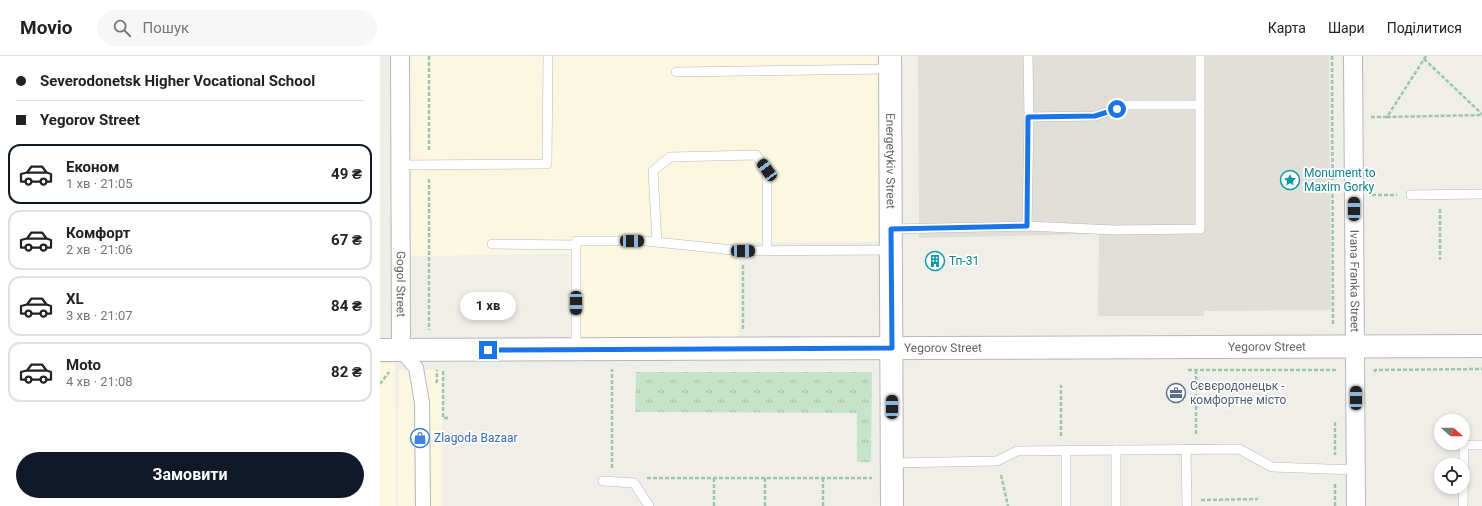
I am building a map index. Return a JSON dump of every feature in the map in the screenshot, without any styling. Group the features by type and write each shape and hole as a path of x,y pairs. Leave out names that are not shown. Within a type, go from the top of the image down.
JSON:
{"street":[{"name":"Gogol Street","path":"390,350 400,164 400,56"},
{"name":"Ivana Franka Street","path":"1354,56 1356,506"},
{"name":"Energetykiv Street","path":"890,62 892,506"},
{"name":"Yegorov Street","path":"390,350 1482,346"},
{"path":"390,350 416,368 422,404 423,506"}],"lane":[{"path":"400,164 547,164 548,56"},
{"path":"1027,226 1028,56"},
{"path":"576,349 576,241 646,241 743,251 767,251 1027,226 1114,230 1200,229 1200,56"},
{"path":"676,72 890,62"},
{"path":"1028,117 1095,116 1127,105 1200,105"},
{"path":"657,242 653,171 670,157 756,155 767,170 767,251"},
{"path":"1411,195 1482,194"},
{"path":"492,244 576,245"},
{"path":"1463,506 1464,445 1482,445"},
{"path":"892,462 998,461 1017,451 1239,449 1272,467 1356,470"},
{"path":"1116,450 1116,506"},
{"path":"1186,450 1187,503"},
{"path":"1063,451 1066,506"},
{"path":"603,481 634,483 650,506"}],"path":[{"path":"1332,56 1333,331"},
{"path":"1387,117 1426,56"},
{"path":"1424,59 1482,114"},
{"path":"1375,117 1482,114"},
{"path":"1371,196 1411,195"},
{"path":"1440,195 1440,260"},
{"path":"743,251 743,330"},
{"path":"612,367 612,471"},
{"path":"443,368 443,418 449,418"},
{"path":"380,384 390,370"},
{"path":"1188,370 1335,370 1335,377"},
{"path":"1196,370 1196,450"},
{"path":"1375,378 1374,370 1482,370"},
{"path":"1061,385 1063,451"},
{"path":"1334,506 1335,415"},
{"path":"998,461 1008,506"},
{"path":"642,478 876,478"},
{"path":"714,478 714,506"},
{"path":"765,478 765,506"},
{"path":"823,478 823,506"},
{"path":"1187,503 1258,499"}],"shaded area":[{"path":"409,56 880,56 881,242 739,243 739,340 571,340 569,254 409,256"},
{"path":"918,56 1329,56 1331,310 1205,311 1203,316 1098,316 1099,234 919,238"},
{"path":"380,363 395,363 396,506 380,506"},
{"name":"Zlagoda Bazaar","path":"398,370 442,370 442,506 398,506"}],"green space":[{"path":"636,372 872,372 871,462 857,462 857,413 635,412"}],"place":[{"name":"Monument to Maxim Gorky","path":"1290,180"},
{"name":"Тп-31","path":"935,261"},
{"name":"Сєвєродонецьк - комфортне місто","path":"1176,393"},
{"name":"Zlagoda Bazaar","path":"420,438"}],"route":[{"path":"488,350 892,348 891,229 1027,226 1028,117 1095,116 1117,109"}]}
